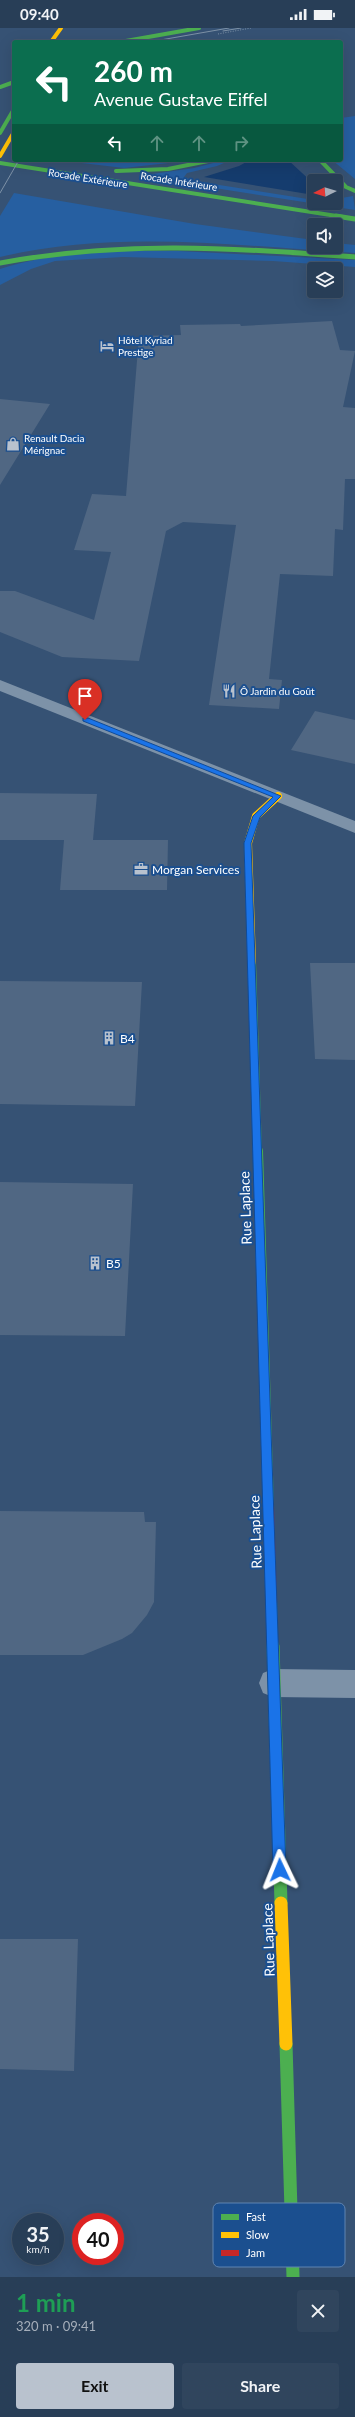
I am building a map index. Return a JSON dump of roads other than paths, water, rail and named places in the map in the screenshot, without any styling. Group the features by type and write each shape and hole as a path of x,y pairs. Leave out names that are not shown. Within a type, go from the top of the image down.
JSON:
{"main road":[{"path":"52,40 61,28"},
{"path":"131,40 199,28"},
{"path":"0,87 12,83"},
{"path":"0,133 12,112"},
{"path":"12,136 0,157 12,160"},
{"path":"32,162 121,172 168,170 205,162"},
{"path":"322,162 346,187 355,191"},
{"name":"Rocade Intérieure","path":"0,163 355,219"},
{"path":"0,263 52,251 100,247 212,248 355,257"},
{"name":"Rue Laplace","path":"278,796 256,816 248,843 273,1683 291,2203"},
{"name":"Rue Laplace","path":"293,2267 293,2277"}],"street":[{"path":"0,685 355,827"},
{"path":"273,1683 355,1684"}],"tram line":[{"path":"160,40 229,28"},
{"path":"223,31 241,28"},
{"path":"0,193 18,162"}],"place":[{"name":"Hôtel Kyriad Prestige","path":"107,346"},
{"name":"Renault Dacia Mérignac","path":"13,444"},
{"name":"Ô Jardin du Goût","path":"229,691"},
{"name":"Morgan Services","path":"141,869"},
{"name":"B4","path":"109,1038"},
{"name":"B5","path":"95,1263"}]}
